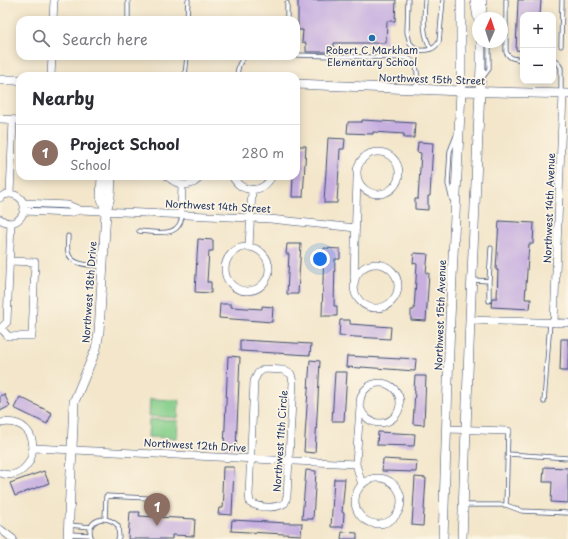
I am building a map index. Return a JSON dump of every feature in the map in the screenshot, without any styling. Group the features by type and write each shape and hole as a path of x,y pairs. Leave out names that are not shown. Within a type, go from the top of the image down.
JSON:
{"street":[{"path":"53,16 54,0"},
{"name":"Northwest 15th Avenue","path":"443,539 450,319 461,91 461,0"},
{"path":"475,0 477,12"},
{"path":"481,12 482,0"},
{"path":"462,539 481,48"},
{"path":"51,72 52,60"},
{"path":"0,80 16,80"},
{"name":"Northwest 15th Street","path":"300,84 564,94"},
{"name":"Northwest 14th Avenue","path":"552,323 564,94"},
{"path":"0,119 16,120"},
{"path":"10,194 16,128"},
{"path":"354,284 360,270 366,266 382,264 389,267 395,273 399,288 393,301 387,306 379,308 364,304 358,299 355,292 354,284 357,173 358,165 368,154 383,152 396,160 400,174 398,182 394,188 381,194 373,194 367,192 362,186 358,180 357,173"},
{"path":"11,170 16,171"},
{"path":"102,180 101,196 106,211"},
{"path":"106,211 110,197 111,180"},
{"path":"170,180 182,185 194,183 197,180"},
{"path":"234,180 241,187 252,190 262,187 270,180"},
{"path":"181,214 182,185"},
{"path":"249,247 252,190"},
{"path":"0,198 6,194 17,196 23,203 24,211 20,219 11,223 0,219"},
{"name":"Northwest 14th Street","path":"23,203 68,205 80,210"},
{"name":"Northwest 14th Street","path":"24,211 69,213 80,210 181,214 251,218 356,228"},
{"name":"Northwest 18th Drive","path":"68,533 74,402 96,349 99,332 106,211"},
{"path":"9,261 35,262 32,336 8,336 1,328 7,322 9,261 11,223"},
{"path":"249,247 260,250 269,262 270,270 264,284 258,288 243,290 230,282 226,276 225,268 227,260 231,254 237,249 249,247"},
{"path":"470,320 568,323"},
{"name":"Northwest 11th Circle","path":"264,369 283,370 291,374 293,382 289,461 285,503 279,507 258,506 250,503 250,458 254,381 258,373 264,369"},
{"path":"361,403 365,416 370,420 377,422 390,420 399,410 400,404 396,391 391,386 384,384 371,386 362,395 361,403 356,464 362,485"},
{"path":"0,423 15,423 22,426 30,436 34,448 28,465 12,474 0,473"},
{"path":"446,429 508,431"},
{"name":"Northwest 12th Drive","path":"34,448 356,464"},
{"path":"380,478 388,480 394,484 400,493 401,501 400,509 396,515 386,522 378,524 371,523 363,518 356,508 355,500 357,492 362,485 367,481 380,478"},
{"path":"0,529 13,539"}],"lane":[{"path":"128,0 128,16"},
{"path":"187,16 188,0"},
{"path":"408,0 407,32 410,43 417,50 428,51 439,42 443,0"},
{"path":"425,0 424,34 431,49"},
{"path":"506,0 506,52 513,59 520,60"},
{"path":"561,46 562,0"},
{"path":"287,3 287,16"},
{"path":"481,79 489,69 489,48"},
{"path":"300,55 407,58 413,61 417,67 417,89"},
{"path":"186,72 187,60"},
{"path":"238,72 241,60"},
{"path":"556,61 561,66 564,94"},
{"path":"139,232 170,233 178,228 182,220 181,214"},
{"path":"68,236 68,253 72,259 79,263 103,266"},
{"path":"489,301 491,248"},
{"path":"472,280 489,281"},
{"path":"544,402 552,323"},
{"path":"506,505 508,431"},
{"path":"508,454 568,458"},
{"path":"105,519 106,496 147,498"},
{"path":"463,506 506,505 522,511 568,513"},
{"path":"68,533 91,537 92,524 96,521 105,519 111,520 118,526 118,539"},
{"path":"68,533 91,527"}],"green space":[{"path":"150,399 179,400 178,418 149,416"},
{"path":"149,419 178,421 177,438 148,437"}],"building":[{"path":"298,0 396,0 395,21 387,21 386,43 334,43 334,52 306,52 306,43 302,42 303,30 300,30 300,16 298,16"},
{"path":"518,0 541,0 540,12 520,12 520,51 516,50"},
{"path":"362,120 415,123 414,138 404,138 404,134 373,132 373,134 347,133 348,122 362,122"},
{"path":"328,138 345,139 344,149 340,149 337,203 324,203"},
{"path":"418,142 433,143 428,210 415,209 415,199 418,199 421,153 417,152"},
{"path":"300,146 306,146 303,197 292,197 293,180 300,180"},
{"path":"499,221 534,223 533,244 529,244 525,299 531,299 530,309 491,307 492,298 497,298 498,270 496,270"},
{"path":"198,239 213,240 213,251 209,251 207,282 211,282 211,293 195,292"},
{"path":"287,244 301,244 298,294 287,294 289,254 286,254"},
{"path":"324,248 340,249 340,259 335,259 334,306 337,306 337,316 322,316"},
{"path":"414,253 428,254 426,273 429,273 426,321 411,320 411,310 414,310 417,264 413,263"},
{"path":"220,304 231,304 231,307 262,309 262,306 273,307 272,322 219,318"},
{"path":"340,320 350,320 350,324 391,327 390,339 339,336"},
{"path":"561,339 568,339 568,371 560,371"},
{"path":"240,340 311,344 310,355 240,351"},
{"path":"228,356 240,357 236,450 224,449"},
{"path":"347,356 416,359 415,371 346,367"},
{"path":"310,360 320,361 315,453 304,452"},
{"path":"335,372 347,372 344,421 332,421"},
{"path":"415,376 426,376 424,425 413,424"},
{"path":"4,394 10,406 0,411 0,396"},
{"path":"20,397 52,413 47,424 14,408"},
{"path":"378,432 415,434 414,446 377,445"},
{"path":"383,459 417,461 416,472 382,471"},
{"path":"223,467 234,467 232,515 218,514 219,508 223,508"},
{"path":"544,467 568,468 568,503 551,502 552,482 543,482"},
{"path":"306,470 316,471 313,519 302,519"},
{"path":"44,471 49,483 15,496 10,483"},
{"path":"415,477 426,478 423,526 412,525"},
{"path":"334,479 345,479 342,512 344,513 343,527 331,527"},
{"path":"130,512 140,512 139,516 195,519 194,536 172,535 172,539 128,539"},
{"path":"232,520 302,523 301,535 231,531"},
{"path":"342,532 357,533 357,539 341,539"}],"place":[{"name":"Robert C Markham Elementary School","path":"372,38"},
{"name":"Project School","path":"157,526"}]}
